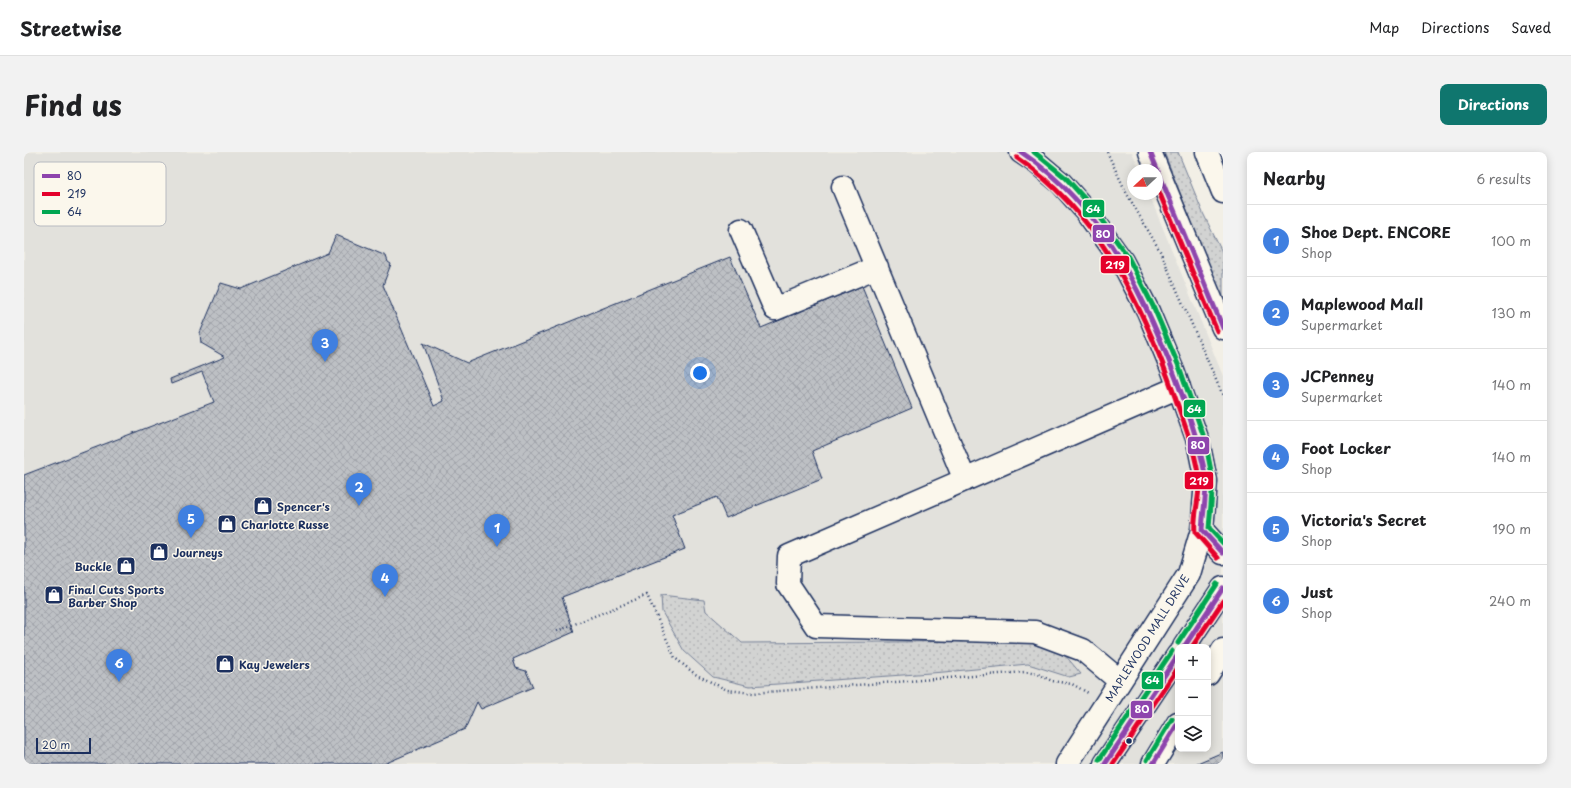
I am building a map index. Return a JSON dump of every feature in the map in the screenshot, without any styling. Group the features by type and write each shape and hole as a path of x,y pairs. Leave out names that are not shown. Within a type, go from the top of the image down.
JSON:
{"street":[{"name":"MAPLEWOOD MALL DRIVE","path":"1021,152 1036,162 1061,183 1086,211 1122,261 1148,311 1179,387 1198,441 1206,482 1202,530 1189,574 1066,764"},
{"path":"1150,152 1223,328"},
{"path":"1207,152 1223,192"},
{"path":"843,187 965,480"},
{"path":"741,230 775,309 877,268"},
{"path":"1120,681 1083,650 1036,632 816,626 788,584 788,556 1179,387"},
{"path":"1202,530 1223,552"},
{"path":"1186,644 1223,588"},
{"path":"1211,669 1223,650"},
{"path":"1105,764 1175,659"},
{"path":"1153,764 1175,728"}],"path":[{"path":"1107,152 1127,194 1160,251 1223,396"},
{"path":"557,631 647,595 675,658 695,674 727,690 753,693 1025,672 1038,674 1052,681 1072,684 1106,704"}],"shaded area":[{"path":"24,152 1132,152 1137,164 1127,164 1127,200 1151,200 1223,376 1223,764 24,764"},
{"path":"1164,152 1178,152 1203,213 1223,254 1223,301"},
{"path":"661,595 704,600 706,611 742,643 1029,641 1065,655 1081,674 1069,677 1028,664 944,672 750,686 713,677 684,651 662,612"}],"building":[{"path":"336,235 386,256 388,262 391,264 383,285 434,406 444,401 423,343 467,363 730,257 761,328 862,286 912,408 812,451 822,479 726,518 717,497 672,515 685,549 562,597 574,632 513,659 516,668 526,671 533,687 481,709 477,702 465,729 384,764 24,764 24,475 214,402 202,372 171,384 170,379 225,357 201,343 200,333 221,283 241,289 328,253"},
{"path":"1223,752 1223,764 1195,764"}],"transit line":[{"name":"80","path":"1021,152 1051,175 1078,202 1101,231 1122,262 1140,296 1171,365 1184,400 1201,456 1206,482 1202,530 1223,553"},
{"name":"64","path":"1034,152 1066,178 1092,207 1128,257 1154,308 1180,369 1205,440 1213,481 1209,528 1223,543"},
{"name":"80","path":"1150,152 1223,328"},
{"name":"219","path":"1017,158 1046,180 1072,206 1095,234 1115,264 1133,296 1162,363 1186,428 1192,449 1199,481 1195,532 1218,558"},
{"name":"219","path":"1162,200 1217,331"},
{"name":"64","path":"1178,643 1217,584"},
{"name":"80","path":"1186,644 1223,588"},
{"name":"219","path":"1194,644 1223,601"},
{"name":"64","path":"1099,760 1172,651"},
{"name":"80","path":"1105,764 1175,659"},
{"name":"219","path":"1113,764 1175,672"},
{"name":"64","path":"1147,760 1172,719"},
{"name":"80","path":"1153,764 1175,728"}],"place":[{"name":"JCPenney","path":"325,362"},
{"name":"Spencer's","path":"263,506"},
{"name":"Maplewood Mall","path":"359,506"},
{"name":"Charlotte Russe","path":"227,524"},
{"name":"Victoria's Secret","path":"191,538"},
{"name":"Shoe Dept. ENCORE","path":"497,547"},
{"name":"Journeys","path":"159,552"},
{"name":"Buckle","path":"126,566"},
{"name":"Final Cuts Sports Barber Shop","path":"54,595"},
{"name":"Foot Locker","path":"385,597"},
{"name":"Kay Jewelers","path":"225,664"},
{"name":"Just","path":"119,682"}]}
